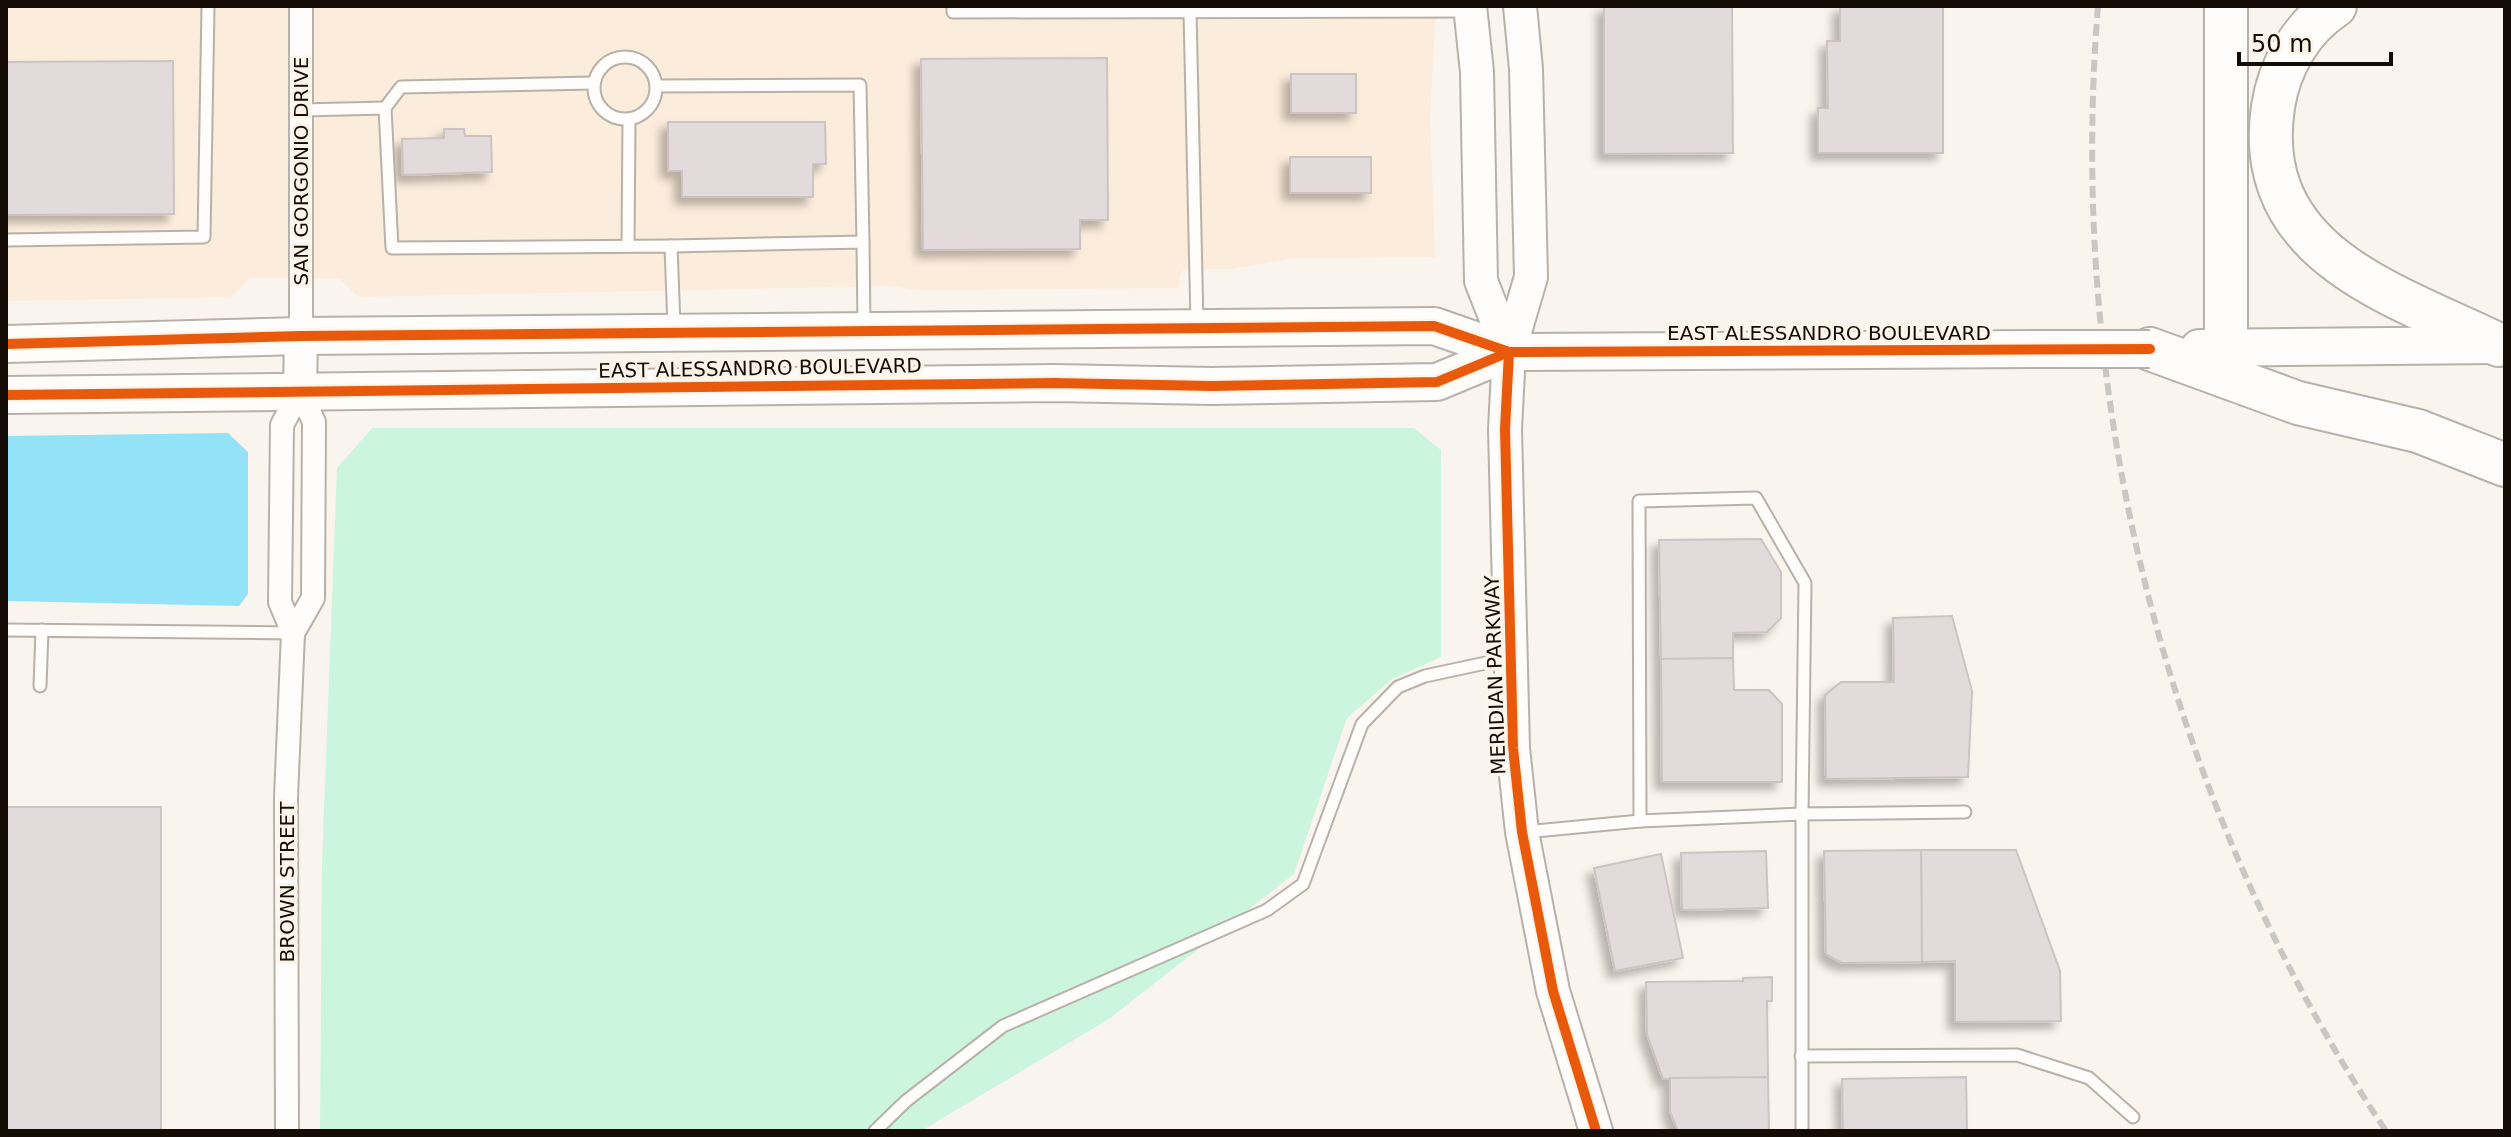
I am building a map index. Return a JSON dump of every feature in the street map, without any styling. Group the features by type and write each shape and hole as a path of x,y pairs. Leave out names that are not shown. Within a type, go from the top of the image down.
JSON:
{"highway":[{"path":"2226,6 2245,348"},
{"path":"2335,6 2300,39 2283,70 2275,98 2271,125 2272,155 2279,184 2291,211 2307,236 2327,256 2357,277 2502,344"},
{"path":"2150,349 2298,403 2418,431 2505,465"}],"main road":[{"path":"1509,352 1531,277 1526,69 1520,6"},
{"path":"1470,8 1477,72 1481,281 1509,352"},
{"name":"EAST ALESSANDRO BOULEVARD","path":"6,344 301,336 1434,326 1509,352 2502,344"},
{"name":"BROWN STREET","path":"300,391 301,336"},
{"name":"EAST ALESSANDRO BOULEVARD","path":"6,395 1038,383 1212,386 1437,382 1509,352"},
{"name":"MERIDIAN PARKWAY","path":"1509,352 1505,429 1513,748 1522,832 1553,991 1596,1131"}],"street":[{"name":"SAN GORGONIO DRIVE","path":"301,6 301,336"},
{"name":"BROWN STREET","path":"287,1131 286,797 293,633 280,602 282,425 300,391"},
{"name":"BROWN STREET","path":"293,633 313,598 314,422 300,391"}],"lane":[{"path":"6,240 204,237 208,6"},
{"path":"953,6 953,12 1470,8"},
{"path":"1190,11 1197,328"},
{"path":"621,56 641,60 649,67 657,86 652,104 638,116 629,119 602,110 594,93 594,83 603,65 621,56"},
{"path":"594,83 401,87 385,108 392,248 863,242"},
{"path":"657,86 860,85 864,331"},
{"path":"301,110 385,108"},
{"path":"628,246 629,119"},
{"path":"671,246 674,332"},
{"path":"1640,821 1639,501 1756,498 1805,583 1802,1131"},
{"path":"6,630 293,633"},
{"path":"40,686 42,630"},
{"path":"875,1131 906,1101 1003,1026 1267,910 1291,893 1303,884 1362,724 1398,687 1425,676 1511,658"},
{"path":"1522,832 1640,821 1802,814 1965,812"},
{"path":"1801,1056 2017,1055 2089,1078 2133,1117"}],"shaded area":[{"path":"6,6 1436,6 1430,115 1435,257 1294,258 1232,269 1182,269 1178,288 920,290 888,286 359,297 339,279 250,278 230,297 6,301"}],"green space":[{"path":"372,428 1414,428 1441,450 1441,657 1392,679 1347,718 1294,874 1109,1019 921,1131 320,1131 322,862 337,468"}],"water":[{"path":"228,433 248,452 248,594 239,606 6,601 6,436"}],"building":[{"path":"1604,6 1732,6 1733,153 1604,154"},
{"path":"1840,6 1943,6 1943,153 1818,153 1818,108 1828,108 1827,41 1840,41"},
{"path":"1107,58 1108,220 1080,220 1080,249 923,250 921,59"},
{"path":"173,61 174,214 6,215 6,62"},
{"path":"1291,74 1356,74 1356,113 1291,113"},
{"path":"668,122 825,122 826,164 813,164 813,197 682,197 682,171 668,171"},
{"path":"444,129 464,129 465,136 491,136 492,172 403,175 402,139 444,138"},
{"path":"1290,157 1371,157 1371,193 1290,193"},
{"path":"1761,539 1781,572 1781,618 1767,632 1733,633 1733,658 1661,659 1659,540"},
{"path":"1952,616 1972,691 1968,777 1826,779 1825,695 1841,682 1894,682 1893,618"},
{"path":"1733,658 1734,690 1769,690 1782,704 1782,782 1662,782 1661,659"},
{"path":"6,807 161,807 161,1131 6,1131"},
{"path":"1921,850 2016,850 2060,971 2061,1021 1955,1022 1955,961 1922,962"},
{"path":"1921,850 1922,962 1842,963 1826,954 1824,851"},
{"path":"1766,851 1768,908 1682,910 1681,853"},
{"path":"1661,854 1683,958 1615,971 1594,868"},
{"path":"1772,977 1772,1001 1767,1001 1768,1077 1663,1079 1647,1034 1646,982 1743,981 1743,978"},
{"path":"1768,1077 1769,1131 1678,1131 1670,1111 1670,1078"},
{"path":"1966,1077 1967,1131 1843,1131 1842,1079"}],"railway":[{"path":"2098,6 2092,154 2099,301 2117,448 2148,593 2190,735 2244,872 2309,1005 2386,1131"}],"cycle path":[{"path":"6,344 301,336 1434,326 1509,352 2150,349"},
{"path":"1509,352 1505,429 1513,748 1522,832 1553,991 1596,1131"},
{"path":"6,395 1054,383 1212,386 1437,382 1509,352"}]}
